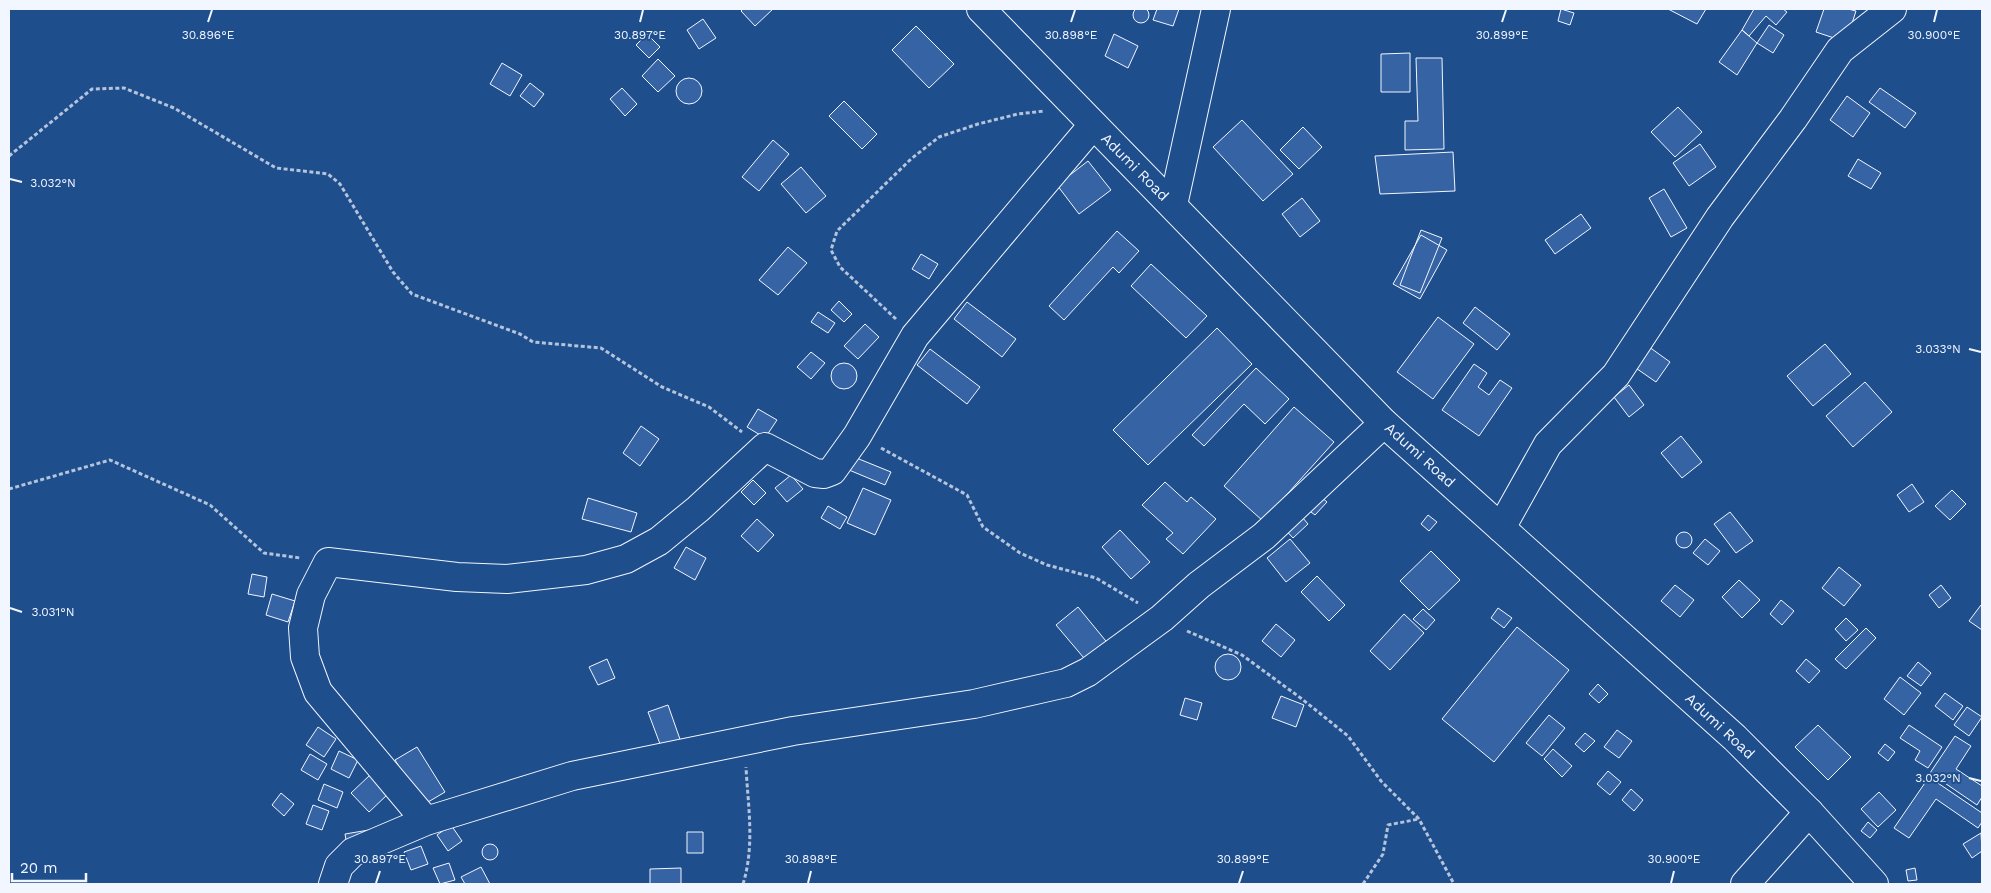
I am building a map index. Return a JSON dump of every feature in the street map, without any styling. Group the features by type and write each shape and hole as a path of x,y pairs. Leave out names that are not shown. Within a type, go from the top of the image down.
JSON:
{"street":[{"name":"Adumi Road","path":"981,9 1384,423 1735,738 1809,812 1874,884"},
{"path":"1173,205 1216,9"},
{"path":"1501,528 1548,444 1616,374 1720,217 1793,119 1840,50 1892,9"},
{"path":"426,821 318,692 305,657 303,628 311,595 328,562 457,577 507,579 586,570 626,558 659,541 698,509 765,447 815,473 824,474 832,471 857,436 915,336 1085,117"},
{"path":"333,884 339,866 354,852 426,821 572,776 793,731 974,704 1066,683 1088,672 1162,618 1295,509 1384,423"},
{"path":"1745,884 1809,812"}],"path":[{"path":"9,156 92,89 124,88 132,91 174,108 276,168 328,174 340,184 393,272 412,294 520,334 533,342 601,348 662,387 709,407 765,447"},
{"path":"915,336 840,267 831,250 836,232 910,159 939,137 978,124 1018,114 1085,117"},
{"path":"857,436 966,495 983,527 1020,553 1047,565 1096,578 1162,618 1242,655 1302,699 1348,736 1381,781 1419,819 1454,884"},
{"path":"9,489 110,460 210,505 264,553 328,562"},
{"path":"743,884 748,868 751,837 744,742"},
{"path":"1363,884 1383,854 1388,825 1419,819"}],"building":[{"path":"1141,7 1147,9 1149,15 1147,21 1141,23 1135,21 1133,15 1135,9"},
{"path":"743,9 773,9 755,26 741,11"},
{"path":"1157,9 1179,9 1173,26 1153,20"},
{"path":"1561,9 1574,13 1570,25 1558,21"},
{"path":"1668,9 1706,9 1697,24"},
{"path":"1754,9 1783,9 1787,12 1776,25 1766,16 1749,36 1742,30"},
{"path":"1824,9 1856,11 1846,42 1816,32"},
{"path":"703,19 716,38 699,49 687,30"},
{"path":"1769,25 1784,35 1773,53 1757,43"},
{"path":"916,26 954,64 929,88 892,50"},
{"path":"1742,30 1757,43 1737,75 1719,62"},
{"path":"647,34 660,47 649,58 636,45"},
{"path":"1114,34 1138,46 1128,68 1105,56"},
{"path":"1410,53 1410,92 1381,92 1381,54"},
{"path":"1416,58 1442,58 1444,149 1405,150 1405,121 1418,121"},
{"path":"658,59 675,76 658,92 642,76"},
{"path":"502,63 522,75 510,96 490,84"},
{"path":"689,78 698,82 702,91 698,100 689,104 680,100 676,91 680,82"},
{"path":"530,83 544,94 534,107 520,96"},
{"path":"622,88 637,104 625,116 610,99"},
{"path":"1880,88 1916,113 1905,128 1869,102"},
{"path":"1847,96 1870,113 1853,137 1830,120"},
{"path":"844,101 877,134 862,149 829,116"},
{"path":"1678,107 1702,132 1675,157 1651,132"},
{"path":"1242,120 1293,174 1263,201 1213,147"},
{"path":"1303,127 1322,147 1299,169 1280,150"},
{"path":"773,140 789,154 759,191 742,177"},
{"path":"1700,144 1716,167 1689,186 1673,163"},
{"path":"1453,152 1455,191 1380,194 1375,156"},
{"path":"1858,159 1881,173 1871,189 1848,176"},
{"path":"1088,161 1111,190 1079,214 1057,185"},
{"path":"801,167 826,196 806,213 781,184"},
{"path":"1664,189 1687,228 1671,237 1649,198"},
{"path":"1302,198 1320,221 1300,237 1282,214"},
{"path":"1581,214 1591,228 1555,254 1545,240"},
{"path":"1421,230 1442,238 1420,293 1400,285"},
{"path":"1117,231 1139,251 1119,273 1113,267 1064,320 1049,306"},
{"path":"1421,235 1447,250 1420,299 1393,284"},
{"path":"788,247 807,263 778,295 759,280"},
{"path":"921,254 938,264 929,279 912,269"},
{"path":"1151,264 1207,316 1186,338 1131,286"},
{"path":"839,301 852,314 844,322 831,310"},
{"path":"967,302 1016,339 1002,357 954,319"},
{"path":"1475,307 1510,334 1497,350 1463,323"},
{"path":"818,312 835,323 828,333 811,322"},
{"path":"1438,317 1474,344 1433,399 1397,372"},
{"path":"865,324 879,337 858,359 844,346"},
{"path":"1217,328 1252,364 1148,465 1113,430"},
{"path":"1645,344 1670,362 1656,382 1630,364"},
{"path":"1825,344 1851,374 1813,406 1787,376"},
{"path":"930,349 980,387 967,404 917,365"},
{"path":"811,352 825,363 811,379 797,367"},
{"path":"844,363 854,366 857,376 854,386 844,389 834,386 831,376 834,366"},
{"path":"1474,364 1487,373 1478,387 1489,395 1500,380 1512,388 1479,436 1442,410"},
{"path":"1256,368 1289,399 1265,424 1244,404 1204,446 1192,435"},
{"path":"1865,382 1892,412 1853,447 1826,416"},
{"path":"1629,385 1644,405 1629,417 1614,397"},
{"path":"1294,407 1334,442 1263,521 1224,486"},
{"path":"758,409 777,420 765,438 747,427"},
{"path":"641,426 659,439 640,466 623,453"},
{"path":"1681,436 1702,462 1682,478 1661,453"},
{"path":"854,457 891,472 885,485 849,470"},
{"path":"791,475 803,489 787,502 775,488"},
{"path":"753,480 766,493 754,505 741,492"},
{"path":"1165,482 1187,502 1191,497 1216,519 1183,554 1166,539 1173,533 1142,505"},
{"path":"1912,484 1924,502 1909,512 1897,495"},
{"path":"863,488 891,500 875,535 847,523"},
{"path":"1952,490 1966,504 1950,520 1935,506"},
{"path":"1319,495 1327,502 1315,515 1307,509"},
{"path":"588,498 637,513 631,532 582,519"},
{"path":"828,506 847,517 840,529 821,518"},
{"path":"1297,511 1308,524 1293,538 1281,525"},
{"path":"1730,512 1753,541 1736,553 1714,524"},
{"path":"1428,515 1437,522 1429,531 1421,524"},
{"path":"757,519 774,535 758,552 741,536"},
{"path":"1120,530 1150,562 1131,579 1102,547"},
{"path":"1681,532 1687,532 1692,537 1690,546 1681,548 1676,543 1676,537"},
{"path":"1290,539 1310,563 1286,582 1267,558"},
{"path":"1705,539 1720,551 1708,565 1693,553"},
{"path":"686,547 706,558 695,580 674,568"},
{"path":"1431,551 1460,580 1429,610 1400,581"},
{"path":"1839,567 1861,585 1844,606 1822,588"},
{"path":"252,574 267,577 264,597 248,594"},
{"path":"1317,576 1345,605 1329,621 1301,592"},
{"path":"1739,580 1760,600 1742,618 1722,597"},
{"path":"1675,585 1694,600 1680,617 1661,601"},
{"path":"1941,585 1951,598 1939,608 1929,595"},
{"path":"272,594 295,601 288,622 266,615"},
{"path":"1781,600 1794,611 1782,625 1770,614"},
{"path":"1982,606 1982,630 1969,621"},
{"path":"1078,607 1110,646 1089,664 1056,625"},
{"path":"1498,608 1512,618 1504,628 1491,618"},
{"path":"1423,609 1435,620 1426,630 1413,619"},
{"path":"1404,614 1424,633 1390,670 1370,651"},
{"path":"1846,618 1858,630 1846,641 1835,629"},
{"path":"1276,624 1295,640 1281,657 1262,641"},
{"path":"1517,627 1569,670 1494,762 1442,719"},
{"path":"1866,628 1876,638 1846,669 1835,659"},
{"path":"1228,654 1237,658 1241,667 1237,676 1228,680 1219,676 1215,667 1219,658"},
{"path":"607,659 615,678 598,685 589,667"},
{"path":"1806,659 1820,671 1809,683 1796,671"},
{"path":"1918,662 1931,673 1921,686 1907,676"},
{"path":"1900,677 1921,693 1904,715 1884,699"},
{"path":"1598,684 1608,694 1599,703 1589,694"},
{"path":"1945,693 1963,706 1953,720 1935,706"},
{"path":"1281,696 1304,705 1296,727 1272,718"},
{"path":"1185,698 1202,703 1197,720 1180,715"},
{"path":"668,705 682,745 663,752 648,712"},
{"path":"1967,707 1982,717 1969,736 1954,725"},
{"path":"1549,715 1565,728 1542,756 1526,743"},
{"path":"1818,725 1851,757 1828,780 1795,747"},
{"path":"1909,725 1942,747 1928,768 1915,760 1920,751 1900,738"},
{"path":"318,727 336,739 324,757 306,745"},
{"path":"1617,730 1632,741 1619,758 1604,747"},
{"path":"1585,733 1595,741 1584,752 1575,744"},
{"path":"1955,736 1971,746 1956,769 1982,786 1982,797 1977,805 1930,773"},
{"path":"1885,744 1895,752 1888,761 1878,753"},
{"path":"417,747 445,792 423,805 395,760"},
{"path":"1553,749 1572,766 1562,777 1544,759"},
{"path":"339,751 358,760 349,778 331,769"},
{"path":"310,754 327,764 318,780 301,770"},
{"path":"1608,771 1621,782 1610,795 1597,784"},
{"path":"370,775 388,794 369,812 351,793"},
{"path":"1929,777 1982,813 1982,822 1978,828 1936,799 1909,838 1894,828"},
{"path":"324,784 343,792 337,808 318,800"},
{"path":"1631,789 1643,800 1634,811 1622,800"},
{"path":"1879,792 1896,810 1878,827 1861,809"},
{"path":"281,793 294,804 284,816 272,805"},
{"path":"313,805 329,811 322,830 306,824"},
{"path":"1868,822 1877,830 1870,838 1861,831"},
{"path":"451,825 462,841 448,851 437,835"},
{"path":"369,830 371,842 347,846 345,834"},
{"path":"687,832 703,832 703,853 687,853"},
{"path":"1981,833 1982,851 1972,858 1963,844"},
{"path":"487,844 493,844 498,849 496,858 487,860 482,855 482,849"},
{"path":"421,846 428,864 411,870 404,852"},
{"path":"449,863 455,880 440,884 433,868"},
{"path":"481,867 490,884 465,884 461,877"},
{"path":"681,868 681,884 650,884 650,869"},
{"path":"1915,868 1917,880 1908,881 1906,870"}]}
